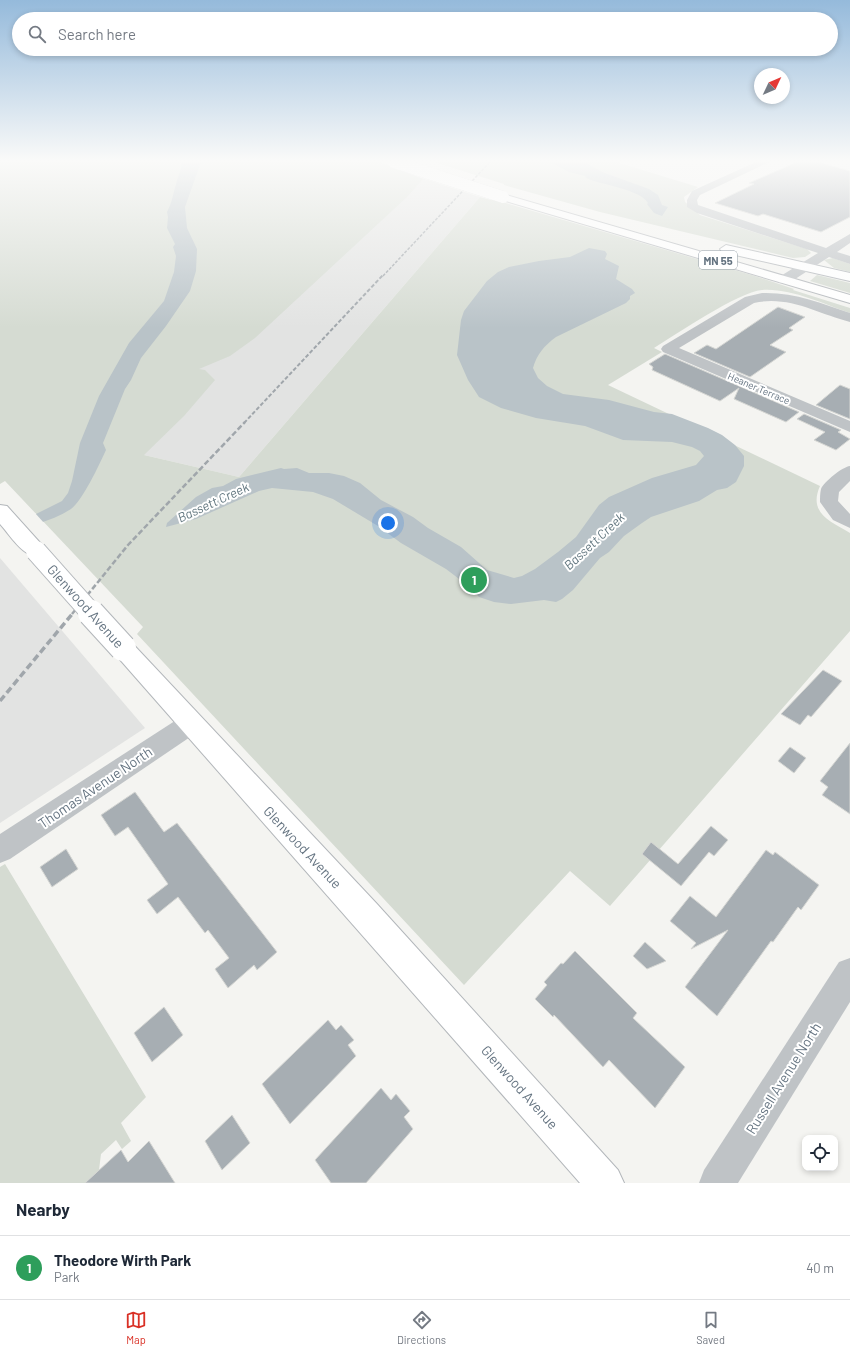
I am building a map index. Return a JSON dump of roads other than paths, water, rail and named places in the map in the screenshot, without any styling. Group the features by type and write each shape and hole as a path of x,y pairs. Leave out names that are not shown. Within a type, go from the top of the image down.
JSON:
{"main road":[{"name":"MN 55","path":"581,217 850,299"},
{"name":"MN 55","path":"599,217 698,242"},
{"name":"MN 55","path":"713,245 850,277"},
{"name":"Glenwood Avenue","path":"0,511 190,724 366,916 605,1183"}],"street":[{"path":"719,217 850,260"},
{"path":"784,280 850,238"},
{"name":"Heaner Terrace","path":"850,318 784,297 761,296 750,300 668,349 850,427"},
{"path":"850,471 830,490 829,502 840,516 850,522"},
{"name":"Thomas Avenue North","path":"0,850 190,724"},
{"name":"Russell Avenue North","path":"717,1183 850,973"}],"water":[{"path":"168,217 186,217 187,228 197,249 196,271 190,291 166,326 141,358 131,380 125,389 103,443 106,450 90,482 76,504 63,514 46,521 0,532 62,501 68,493 80,443 99,396 129,343 164,301 174,272 176,256 173,247 175,244 167,228"},
{"name":"Bassett Creek","path":"589,248 605,251 607,254 605,259 619,266 616,279 632,289 635,293 630,296 630,299 626,303 556,337 548,344 539,354 533,368 538,378 547,386 563,394 609,400 654,412 672,414 708,428 722,435 735,445 744,456 744,466 736,482 727,488 717,490 699,501 651,517 624,536 609,552 600,558 573,590 562,599 556,602 544,600 511,604 494,602 479,597 471,588 446,569 401,543 378,526 333,499 313,492 272,488 259,491 196,519 166,527 167,523 196,497 212,488 223,486 236,479 281,468 297,468 309,473 329,473 344,476 360,483 381,500 413,517 428,528 461,547 487,570 514,578 522,576 535,569 576,537 599,505 609,497 652,478 696,465 704,456 700,451 692,447 672,442 623,440 585,426 536,418 501,408 479,397 468,380 457,355 461,320 464,311 487,281 498,272 509,267 570,257"}],"railway":[{"path":"383,276 438,217"},
{"path":"244,423 383,275"},
{"path":"72,614 128,545 245,422"},
{"path":"0,701 73,613"}],"place":[{"name":"Theodore Wirth Park","path":"474,580"}]}
